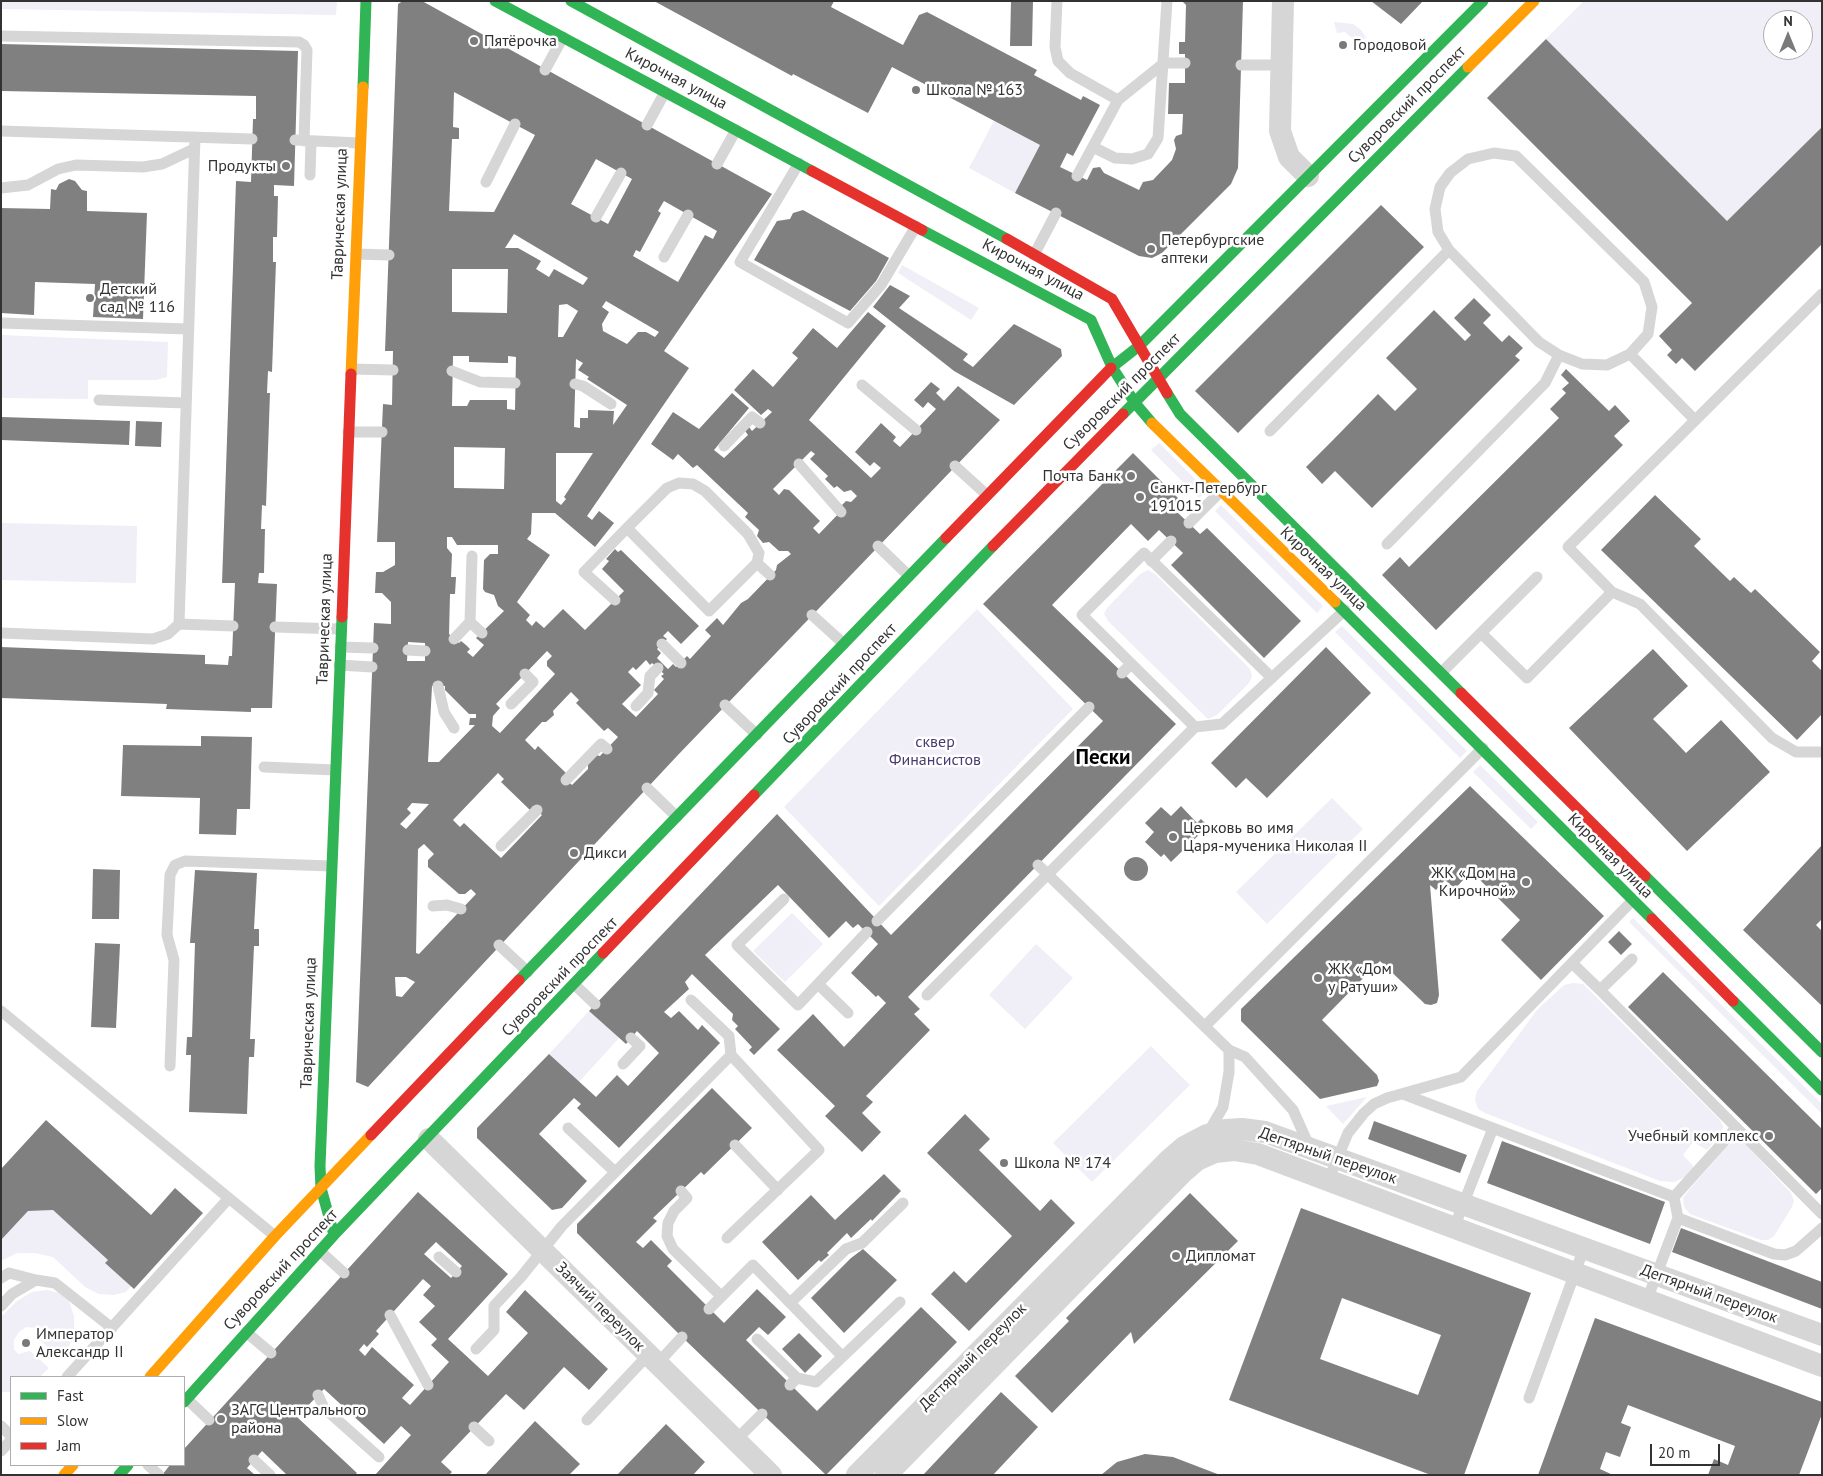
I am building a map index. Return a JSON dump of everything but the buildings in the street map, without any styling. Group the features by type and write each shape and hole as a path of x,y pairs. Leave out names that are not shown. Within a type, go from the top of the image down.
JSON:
{"main road":[{"name":"Таврическая улица","path":"334,1235 321,1188 354,254 366,1"},
{"name":"Кирочная улица","path":"495,1 1091,320 1112,367 1135,403 1161,434 1344,611 1672,942 1822,1090"},
{"name":"Кирочная улица","path":"571,1 1034,254 1112,299 1158,380 1180,414 1361,596 1822,1052"},
{"name":"Суворовский проспект","path":"151,1376 275,1236 987,495 1112,367 1139,346 1483,1"},
{"name":"Суворовский проспект","path":"185,1401 334,1235 429,1139 1020,517 1534,1"}],"street":[{"path":"1283,1 1280,131 1289,157 1308,176"},
{"name":"Дегтярный переулок","path":"886,1475 986,1359 1108,1234 1174,1155 1184,1147 1207,1135 1242,1129 1265,1132 1822,1335"},
{"name":"Заячий переулок","path":"429,1139 771,1475"},
{"name":"Дегтярный переулок","path":"1108,1234 1197,1160 1214,1152 1234,1150 1258,1154 1822,1366"},
{"name":"Дегтярный переулок","path":"857,1475 986,1359"}],"lane":[{"path":"1056,1 1056,47 1058,61 1070,73 1118,100"},
{"path":"1093,147 1115,158 1132,159 1148,154 1158,138 1167,1"},
{"path":"1,36 299,42 307,50 303,141 310,175"},
{"path":"545,70 563,37"},
{"path":"1077,176 1118,100 1164,63 1184,63"},
{"path":"1241,65 1281,65"},
{"path":"647,125 665,92"},
{"path":"486,182 515,124"},
{"path":"717,164 736,130"},
{"path":"1,131 195,143 252,139"},
{"path":"303,141 359,143"},
{"path":"1,188 28,185 58,168 76,165 143,167 162,164 195,143"},
{"path":"179,624 195,143"},
{"path":"1494,153 1516,156 1644,282 1652,307 1648,334 1630,354 1607,365 1582,364 1558,355 1539,342 1450,250 1438,232 1435,209 1440,186 1450,173 1468,159 1494,153"},
{"path":"799,164 740,262 848,323 882,285 917,226"},
{"path":"596,217 621,173"},
{"path":"1034,254 1056,214"},
{"path":"664,257 688,215"},
{"path":"1270,431 1450,250"},
{"path":"354,254 389,255"},
{"path":"1822,294 1568,547 1612,592 1640,604 1772,738 1796,752 1822,752"},
{"path":"1,323 188,329"},
{"path":"1630,354 1695,420"},
{"path":"1387,544 1545,383 1558,355"},
{"path":"350,369 392,370"},
{"path":"452,371 480,382 515,383"},
{"path":"575,384 583,386 611,404"},
{"path":"862,385 916,430"},
{"path":"99,400 186,403"},
{"path":"724,446 752,417 760,423"},
{"path":"348,432 382,432"},
{"path":"798,464 841,512"},
{"path":"955,466 987,495"},
{"path":"615,600 584,572 627,528 667,488 679,483 693,484 705,491 748,534 759,553 757,563 709,611 627,528"},
{"path":"1189,524 1221,491"},
{"path":"1151,561 1171,542"},
{"path":"878,546 909,576"},
{"path":"1194,727 1082,615 1144,553 1272,678"},
{"path":"454,639 470,622 472,556"},
{"path":"757,563 770,576"},
{"path":"1440,674 1536,577"},
{"path":"1481,633 1527,678 1612,592"},
{"path":"927,994 1194,727 1222,724 1361,596"},
{"path":"812,614 844,644"},
{"path":"470,622 482,632"},
{"path":"1,633 154,639 168,634 179,624 233,626"},
{"path":"275,627 340,629"},
{"path":"662,644 681,663"},
{"path":"340,647 373,648"},
{"path":"408,650 425,650"},
{"path":"636,706 648,693 650,676 672,654"},
{"path":"1122,673 1131,664"},
{"path":"339,665 372,666"},
{"path":"511,704 533,682 525,674"},
{"path":"438,686 444,712 454,728"},
{"path":"725,705 756,735"},
{"path":"877,921 1089,707"},
{"path":"1204,1026 1499,733"},
{"path":"566,780 601,744 607,749"},
{"path":"264,767 335,770"},
{"path":"647,788 677,817"},
{"path":"501,846 537,810"},
{"path":"170,1066 174,960 167,935 170,875 175,865 185,861 331,866"},
{"path":"1038,865 1229,1050 1245,1057 1293,1110 1310,1148"},
{"path":"784,899 737,945 798,1005 867,932"},
{"path":"1328,1181 1348,1133 1364,1113 1374,1104 1461,1077 1632,901"},
{"path":"433,906 447,905 461,909"},
{"path":"1672,942 1691,923"},
{"path":"499,945 528,972"},
{"path":"1600,990 1632,959"},
{"path":"1572,963 1822,1214"},
{"path":"818,984 848,1013"},
{"path":"575,985 595,1004"},
{"path":"691,1000 729,1036 731,1055 819,1150 727,1238"},
{"path":"1,1011 275,1236"},
{"path":"623,1064 640,1046 631,1038"},
{"path":"1207,1135 1222,1107 1229,1072 1229,1050"},
{"path":"476,1349 494,1330 489,1303 543,1250 562,1226 614,1171 641,1151 692,1101 731,1055"},
{"path":"1403,1094 1674,1197"},
{"path":"568,1128 614,1171"},
{"path":"1454,1228 1493,1128"},
{"path":"1674,1197 1736,1128"},
{"path":"735,1145 778,1190"},
{"path":"681,1191 687,1198 674,1212 668,1223 667,1236 673,1249 722,1296"},
{"path":"1647,1300 1678,1218 1674,1197"},
{"path":"68,1376 229,1198"},
{"path":"790,1303 846,1249 862,1243 903,1203"},
{"path":"1678,1218 1774,1254 1786,1255 1796,1251 1822,1228"},
{"path":"1530,1398 1584,1248"},
{"path":"320,1251 344,1273"},
{"path":"439,1257 456,1272"},
{"path":"709,1309 753,1265 842,1356"},
{"path":"1,1278 9,1273 55,1283 112,1328"},
{"path":"1,1306 12,1294 36,1280"},
{"path":"757,1339 794,1382 816,1382 900,1302"},
{"path":"390,1316 428,1385"},
{"path":"246,1332 270,1353"},
{"path":"587,1420 653,1359 682,1337"},
{"path":"318,1395 324,1408 379,1457"},
{"path":"185,1401 209,1420"},
{"path":"736,1440 762,1414"},
{"path":"1,1426 10,1435"},
{"path":"474,1427 489,1441"},
{"path":"1,1451 10,1441"},
{"path":"254,1460 270,1475"},
{"path":"149,1466 159,1475"}],"green space":[{"path":"1,1 337,1 336,15 1,9"},
{"path":"1584,1 1822,1 1822,127 1727,221 1546,39"},
{"path":"1334,22 1353,24 1362,31 1366,38 1357,42 1345,32 1337,33"},
{"path":"994,121 1040,145 1015,193 969,168"},
{"path":"902,265 979,308 971,320 898,273"},
{"path":"1,335 168,342 167,377 156,380 88,380 88,399 1,398"},
{"path":"1159,443 1207,491 1199,498 1151,450"},
{"path":"1221,505 1323,606 1317,613 1215,511"},
{"path":"1,523 137,526 136,583 1,580"},
{"path":"1148,570 1155,574 1250,669 1252,676 1249,683 1217,715 1208,719 1108,621 1104,614 1107,608 1140,574"},
{"name":"сквер Финансистов","path":"977,609 1073,709 879,906 784,807"},
{"path":"1342,626 1467,751 1460,758 1335,632"},
{"path":"1480,765 1538,822 1531,829 1473,772"},
{"path":"1332,798 1363,829 1267,924 1236,892"},
{"path":"792,913 823,944 785,982 753,951"},
{"path":"1633,918 1822,1104 1822,1114 1629,922"},
{"path":"1036,944 1073,978 1025,1029 989,995"},
{"path":"1573,983 1583,984 1720,1120 1723,1127 1721,1134 1707,1150 1693,1142 1683,1155 1694,1167 1685,1177 1674,1182 1660,1181 1478,1109 1475,1100 1477,1091 1537,1010 1564,985"},
{"path":"589,1011 619,1038 579,1082 549,1054"},
{"path":"1151,1046 1190,1085 1092,1182 1053,1143"},
{"path":"1367,1097 1343,1124 1326,1106"},
{"path":"1742,1142 1747,1146 1791,1193 1794,1201 1774,1236 1768,1240 1761,1240 1690,1214 1684,1207 1683,1198 1689,1190 1728,1145"},
{"path":"53,1210 108,1260 105,1263 131,1286 126,1292 114,1295 99,1294 85,1287 53,1257 35,1253 17,1253 1,1261 1,1240 28,1211"},
{"path":"47,1290 60,1293 69,1301 74,1316 74,1331 69,1347 59,1358 40,1340 37,1328 26,1327 19,1332 14,1340 14,1349 18,1354 30,1351 49,1368 41,1376 10,1376 10,1392 1,1392 1,1317 17,1301 32,1292"}],"traffic: fast":[{"path":"363,87 366,1"},
{"path":"495,1 812,171"},
{"path":"571,1 1007,239"},
{"path":"1111,368 1139,346 1483,1"},
{"path":"1123,414 1468,67"},
{"path":"922,230 1091,320 1112,367 1135,403 1152,423"},
{"path":"1167,393 1180,414 1461,693"},
{"path":"519,980 946,538"},
{"path":"754,795 993,546"},
{"path":"1335,602 1652,919"},
{"path":"334,1235 321,1188 320,1166 342,617"},
{"path":"1645,876 1822,1052"},
{"path":"185,1401 334,1235 603,953"},
{"path":"1733,1001 1822,1090"},
{"path":"119,1475 127,1466"}],"traffic: slow":[{"path":"1468,67 1534,1"},
{"path":"351,374 363,87"},
{"path":"1152,423 1335,602"},
{"path":"151,1376 275,1236 371,1135"},
{"path":"64,1475 72,1466"}],"traffic: jam":[{"path":"812,171 922,230"},
{"path":"1007,239 1112,299 1167,393"},
{"path":"946,538 1111,368"},
{"path":"342,617 351,374"},
{"path":"993,546 1123,414"},
{"path":"1461,693 1645,876"},
{"path":"603,953 754,795"},
{"path":"1652,919 1733,1001"},
{"path":"371,1135 519,980"}],"place":[{"name":"Пятёрочка","path":"474,41"},
{"name":"Городовой","path":"1343,45"},
{"name":"Школа № 163","path":"916,90"},
{"name":"Продукты","path":"286,166"},
{"name":"Петербургские аптеки","path":"1151,249"},
{"name":"Детский сад № 116","path":"90,298"},
{"name":"Почта Банк","path":"1131,476"},
{"name":"Санкт-Петербург 191015","path":"1140,497"},
{"name":"Церковь во имя Царя-мученика Николая II","path":"1173,837"},
{"name":"Дикси","path":"574,853"},
{"name":"ЖК «Дом на Кирочной»","path":"1526,882"},
{"name":"ЖК «Дом у Ратуши»","path":"1318,978"},
{"name":"Учебный комплекс","path":"1769,1136"},
{"name":"Школа № 174","path":"1004,1163"},
{"name":"Дипломат","path":"1176,1256"},
{"name":"Император Александр II","path":"26,1343"},
{"name":"ЗАГС Центрального района","path":"221,1419"}],"district":[{"name":"Пески","path":"1103,758"}]}
